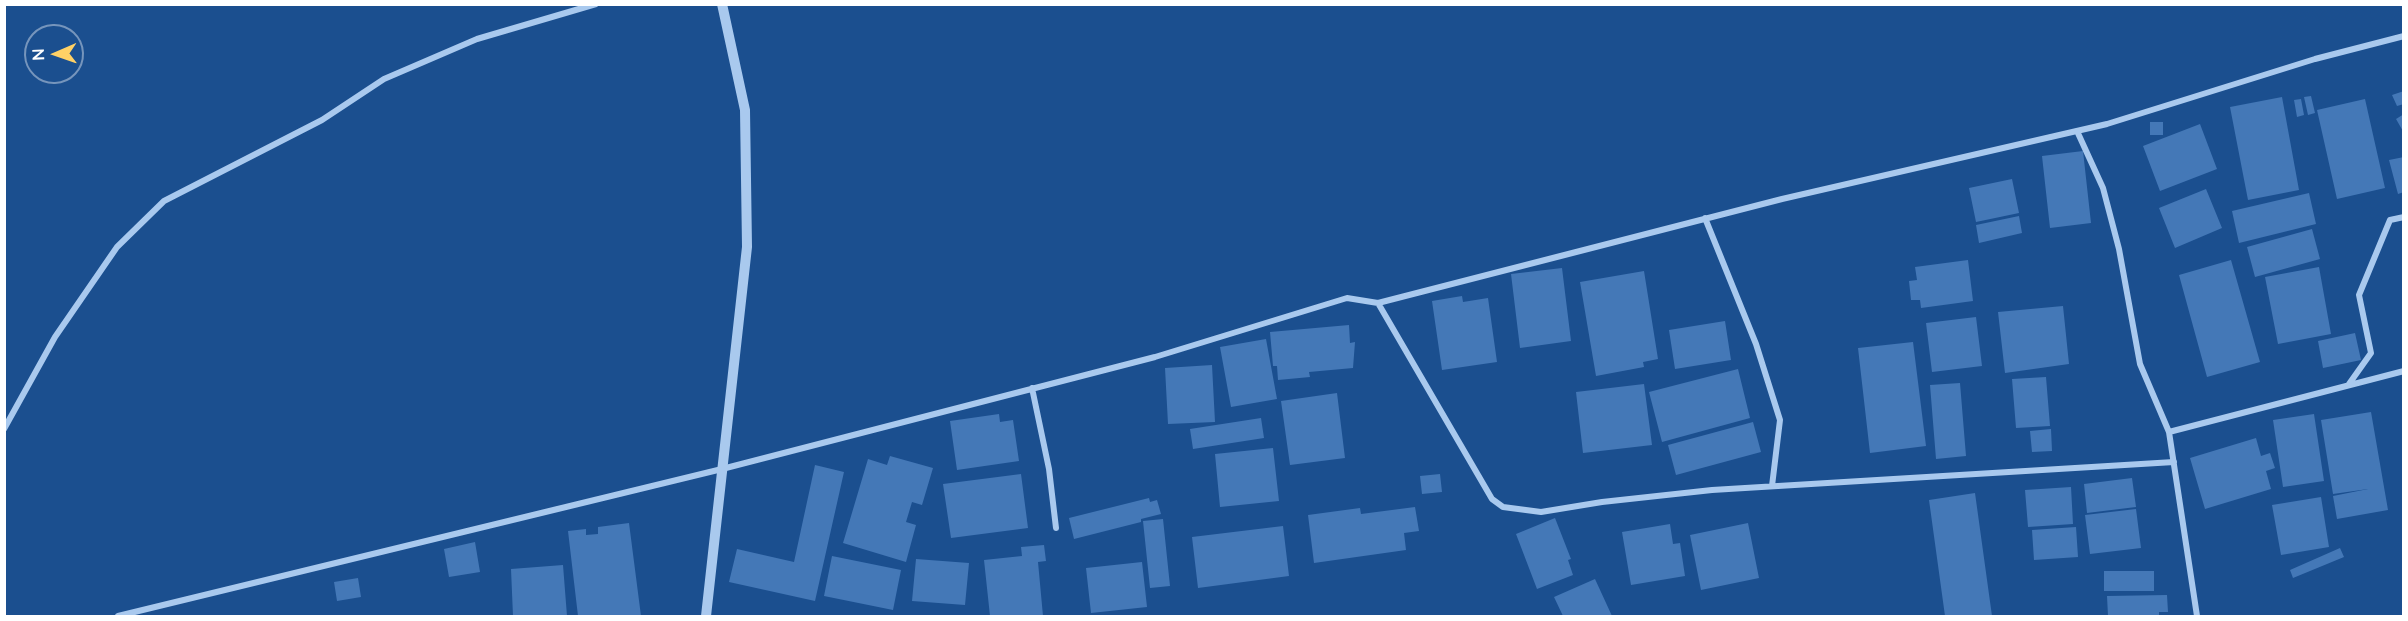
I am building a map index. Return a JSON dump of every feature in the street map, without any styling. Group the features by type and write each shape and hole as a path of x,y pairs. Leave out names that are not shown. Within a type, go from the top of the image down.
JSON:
{"street":[{"path":"4,429 55,337 111,256 164,201 322,120 384,79 477,39 596,4"},
{"path":"706,616 747,247 745,110 722,4"},
{"path":"118,616 722,469 1155,357 1347,298 1378,303 1705,218 2108,124 2315,59 2403,36"},
{"path":"2077,131 2103,188 2119,249 2140,364 2169,432 2197,616"},
{"path":"2348,384 2371,353 2359,295 2390,220 2403,217"},
{"path":"1705,218 1756,344 1780,420 1772,486"},
{"path":"1378,303 1492,500 1503,507 1542,512 1602,502 1772,486 2174,462"},
{"path":"2169,432 2403,371"},
{"path":"1032,388 1048,469 1056,528"}],"building":[{"path":"2404,91 2404,104 2397,106 2392,95"},
{"path":"2311,96 2315,113 2308,115 2304,97"},
{"path":"2282,97 2299,190 2248,200 2230,107"},
{"path":"2301,99 2304,115 2297,117 2294,100"},
{"path":"2365,99 2385,188 2337,199 2317,110"},
{"path":"2404,114 2404,133 2396,119"},
{"path":"2150,122 2163,122 2163,135 2150,135"},
{"path":"2200,124 2217,169 2160,191 2143,146"},
{"path":"2083,151 2091,223 2050,228 2042,156"},
{"path":"2404,157 2404,192 2398,194 2389,160"},
{"path":"2012,179 2019,213 1976,222 1969,188"},
{"path":"2206,189 2222,228 2175,248 2159,208"},
{"path":"2309,193 2316,224 2239,243 2232,211"},
{"path":"2019,216 2022,233 1979,243 1976,225"},
{"path":"2312,229 2320,259 2255,277 2247,247"},
{"path":"1968,260 1973,301 1921,308 1920,300 1911,300 1909,281 1917,280 1915,267"},
{"path":"2231,260 2260,362 2207,377 2179,275"},
{"path":"2319,267 2331,334 2278,344 2265,277"},
{"path":"1562,268 1571,341 1520,348 1511,274"},
{"path":"1644,271 1658,359 1643,362 1644,367 1596,376 1580,282"},
{"path":"1462,296 1463,302 1488,298 1497,362 1442,370 1432,301"},
{"path":"2063,306 2069,364 2005,373 1998,312"},
{"path":"1976,317 1982,366 1932,372 1926,323"},
{"path":"1725,321 1731,360 1675,369 1669,330"},
{"path":"1349,325 1350,343 1355,342 1353,368 1309,372 1310,377 1278,380 1277,366 1273,366 1270,332"},
{"path":"2355,333 2361,360 2323,368 2318,341"},
{"path":"1266,339 1277,399 1231,407 1220,347"},
{"path":"1913,342 1926,446 1870,453 1858,348"},
{"path":"1212,365 1215,422 1168,424 1165,368"},
{"path":"1738,369 1750,418 1662,442 1649,392"},
{"path":"2046,377 2050,426 2016,428 2012,379"},
{"path":"1960,383 1966,456 1936,459 1930,385"},
{"path":"1644,384 1652,445 1583,453 1576,392"},
{"path":"1337,393 1345,458 1290,465 1281,401"},
{"path":"2371,412 2388,510 2337,519 2333,496 2368,489 2333,494 2321,420"},
{"path":"999,414 1000,422 1013,420 1019,461 957,470 950,421"},
{"path":"2314,414 2324,481 2283,487 2273,420"},
{"path":"1261,418 1264,438 1193,449 1190,429"},
{"path":"1753,422 1761,452 1676,475 1668,445"},
{"path":"2051,429 2052,451 2032,452 2030,431"},
{"path":"2256,438 2261,456 2270,453 2275,468 2266,471 2271,489 2205,509 2190,458"},
{"path":"1273,448 1279,501 1220,507 1215,454"},
{"path":"890,456 933,468 922,505 912,502 906,522 916,525 906,562 843,543 868,459 887,465"},
{"path":"815,465 844,472 815,601 729,582 737,549 794,562"},
{"path":"1021,474 1028,528 951,538 943,484"},
{"path":"1440,474 1442,492 1422,494 1420,476"},
{"path":"2132,478 2136,507 2087,513 2084,484"},
{"path":"2071,487 2073,524 2028,527 2025,490"},
{"path":"1975,493 1992,616 1945,616 1929,500"},
{"path":"2321,497 2329,547 2281,555 2272,505"},
{"path":"1149,498 1150,502 1157,500 1161,514 1141,519 1141,522 1074,539 1069,518"},
{"path":"1415,507 1419,531 1404,533 1406,550 1314,563 1308,515 1360,508 1361,514"},
{"path":"2136,509 2141,548 2090,554 2085,515"},
{"path":"1555,518 1571,559 1568,560 1573,575 1537,589 1516,534"},
{"path":"1163,519 1170,586 1150,588 1143,521"},
{"path":"629,523 641,616 578,616 568,531 586,529 586,535 598,534 598,527"},
{"path":"1748,523 1759,578 1701,590 1690,535"},
{"path":"1670,524 1673,544 1680,543 1685,576 1631,585 1622,532"},
{"path":"1283,526 1289,576 1198,588 1192,537"},
{"path":"2076,527 2078,557 2034,560 2032,530"},
{"path":"475,542 480,572 449,577 444,549"},
{"path":"1044,545 1046,561 1038,562 1043,616 990,616 984,560 1022,556 1021,547"},
{"path":"2340,548 2344,557 2293,578 2290,570"},
{"path":"832,556 901,570 893,610 824,596"},
{"path":"916,559 969,563 965,605 912,601"},
{"path":"1142,562 1147,607 1091,613 1086,568"},
{"path":"563,565 567,616 513,616 511,569"},
{"path":"2104,571 2154,571 2154,591 2104,591"},
{"path":"358,578 361,597 337,601 334,582"},
{"path":"1595,579 1612,616 1563,616 1554,597"},
{"path":"2167,595 2168,612 2159,612 2159,616 2108,616 2107,596"}]}
